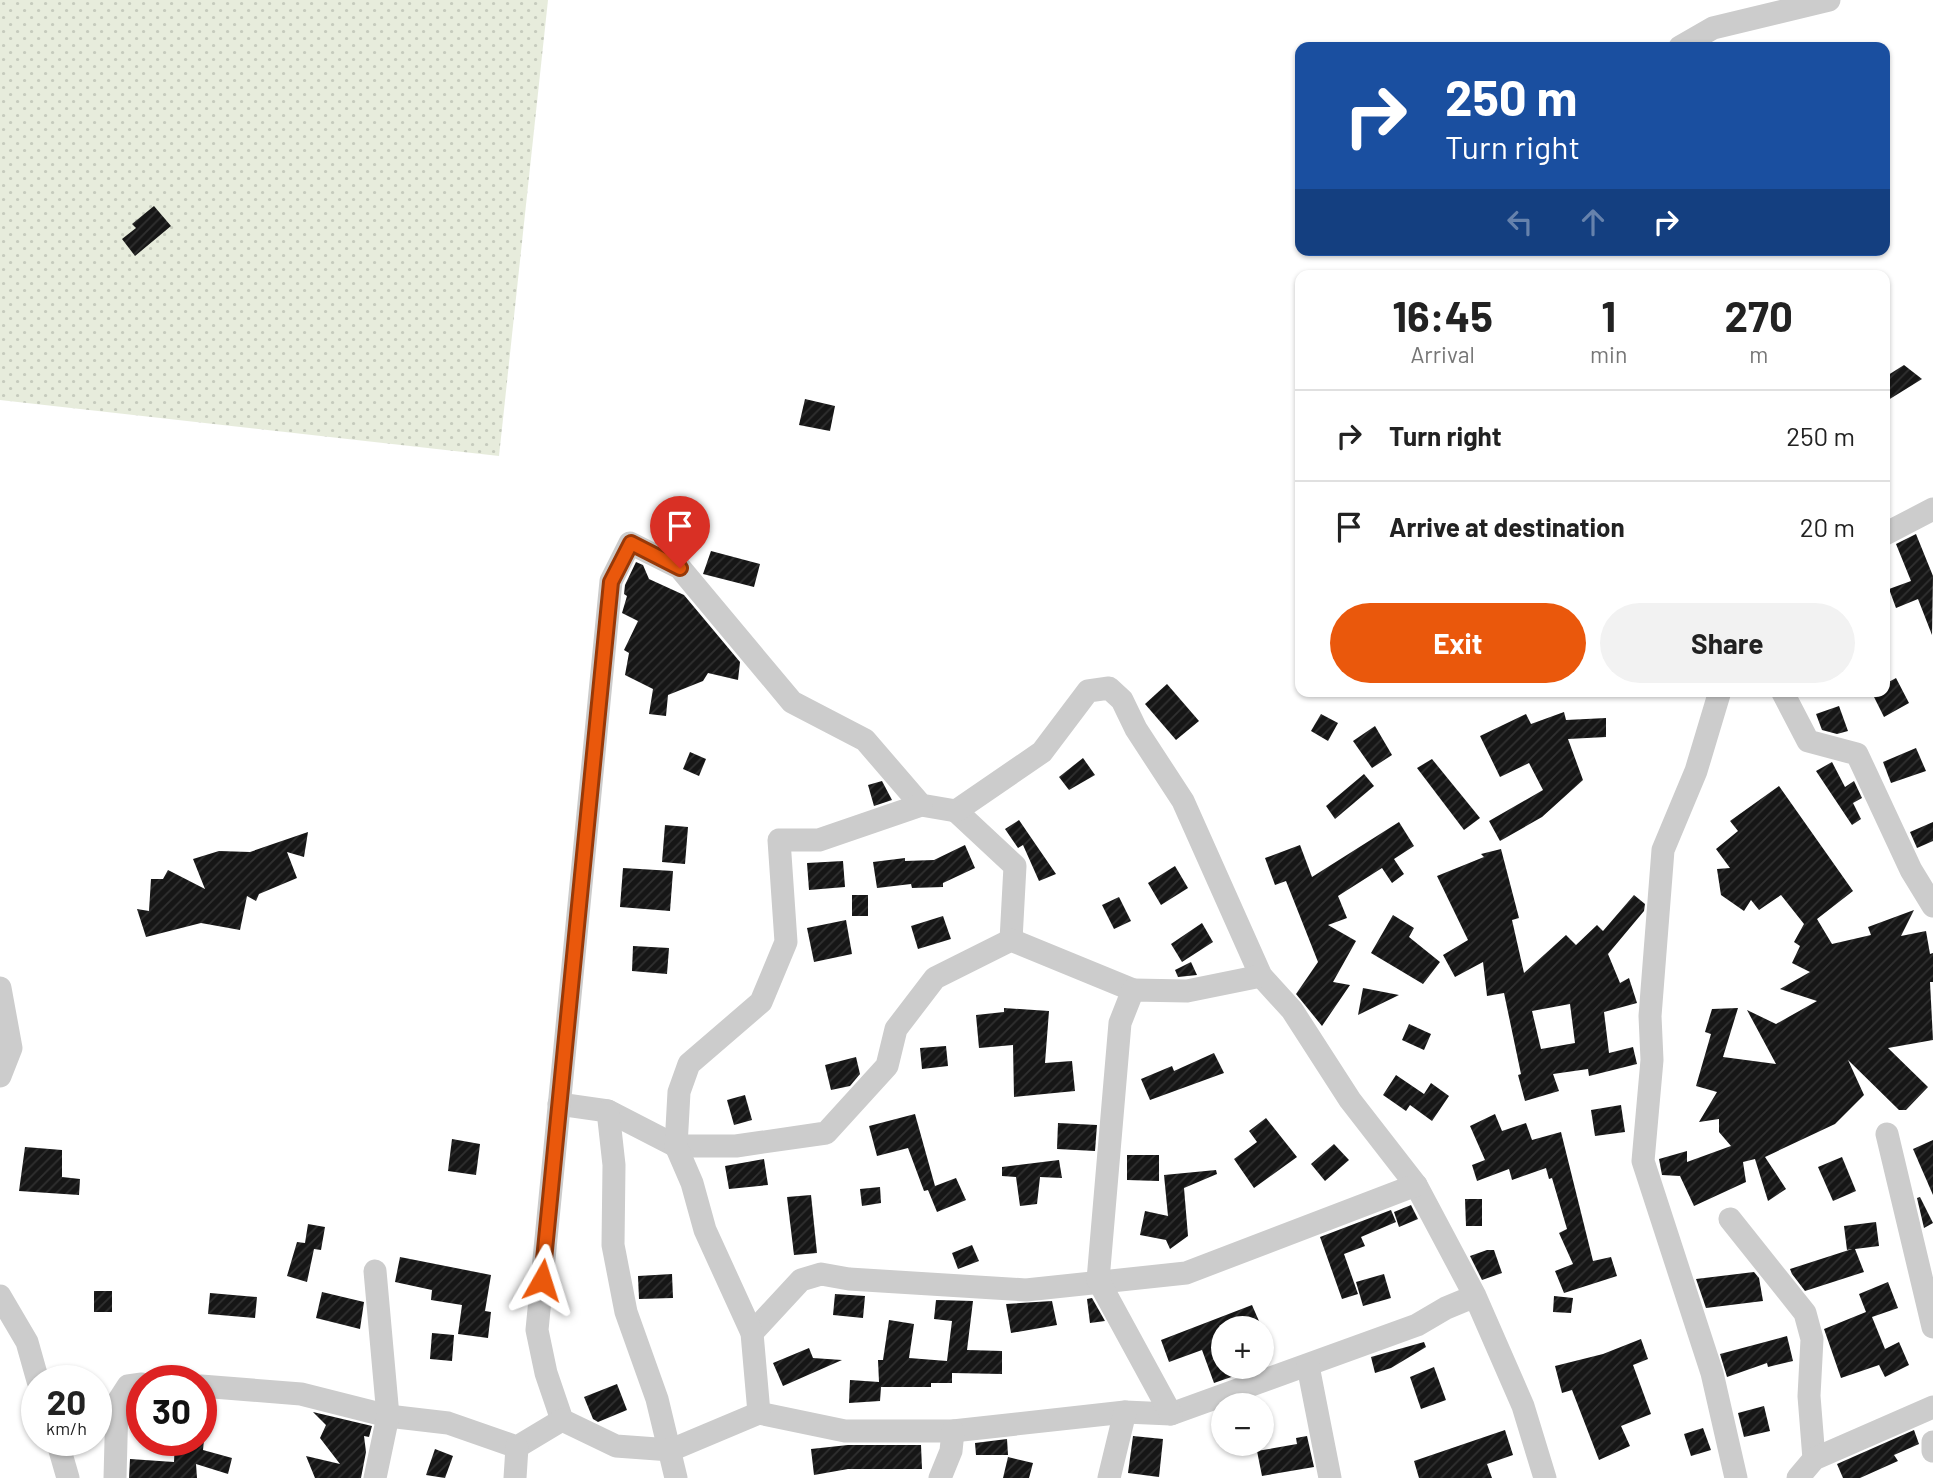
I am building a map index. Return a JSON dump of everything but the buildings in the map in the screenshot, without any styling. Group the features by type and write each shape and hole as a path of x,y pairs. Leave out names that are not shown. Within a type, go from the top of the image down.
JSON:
{"street":[{"path":"1689,42 1713,28 1829,0"},
{"path":"1890,531 1933,509"},
{"path":"922,805 865,740 792,702 680,568 631,543 611,582 537,1330 546,1373 562,1420 617,1446 671,1450 759,1413 845,1431 953,1431 1125,1412 1171,1414 1417,1325 1446,1308 1475,1296"},
{"path":"956,811 1042,752 1088,691 1109,688 1122,700 1136,729 1183,802 1261,976 1292,1010 1350,1100 1416,1185 1475,1296 1523,1406 1545,1478"},
{"path":"1718,697 1696,771 1663,850 1650,1016 1652,1059 1643,1161 1712,1373 1736,1478"},
{"path":"1785,697 1808,741 1857,754 1911,870 1933,906"},
{"path":"759,1413 752,1333 705,1230 692,1183 676,1146 679,1092 689,1064 761,1002 786,942 779,840 819,840 922,805 956,811 1015,866 1011,940"},
{"path":"559,1104 608,1111 676,1146 736,1146 826,1133 887,1066 896,1029 935,978 1011,940 1133,990 1187,991 1261,976"},
{"path":"0,988 12,1048 0,1076"},
{"path":"1133,990 1120,1023 1098,1280 1171,1414"},
{"path":"608,1111 614,1164 613,1245 618,1272 626,1312 657,1399 676,1478"},
{"path":"1887,1134 1933,1327"},
{"path":"752,1333 801,1280 821,1274 849,1279 1026,1290 1098,1280 1186,1273 1416,1185"},
{"path":"1730,1219 1805,1312 1812,1339 1809,1396 1814,1459"},
{"path":"375,1271 388,1416 375,1478"},
{"path":"0,1296 27,1342 33,1365"},
{"path":"1308,1366 1330,1478"},
{"path":"217,1387 301,1394 388,1416 448,1423 517,1447"},
{"path":"114,1478 117,1403 126,1388"},
{"path":"1798,1478 1814,1459 1933,1407"},
{"path":"1114,1477 1125,1412"},
{"path":"517,1447 562,1420"},
{"path":"940,1478 951,1451 953,1431"},
{"path":"1933,1442 1933,1451"},
{"path":"515,1478 517,1447"},
{"path":"62,1456 68,1478"}],"green space":[{"path":"0,0 548,0 499,456 0,400"}],"route":[{"path":"542,1280 611,582 631,543 680,568"}]}
